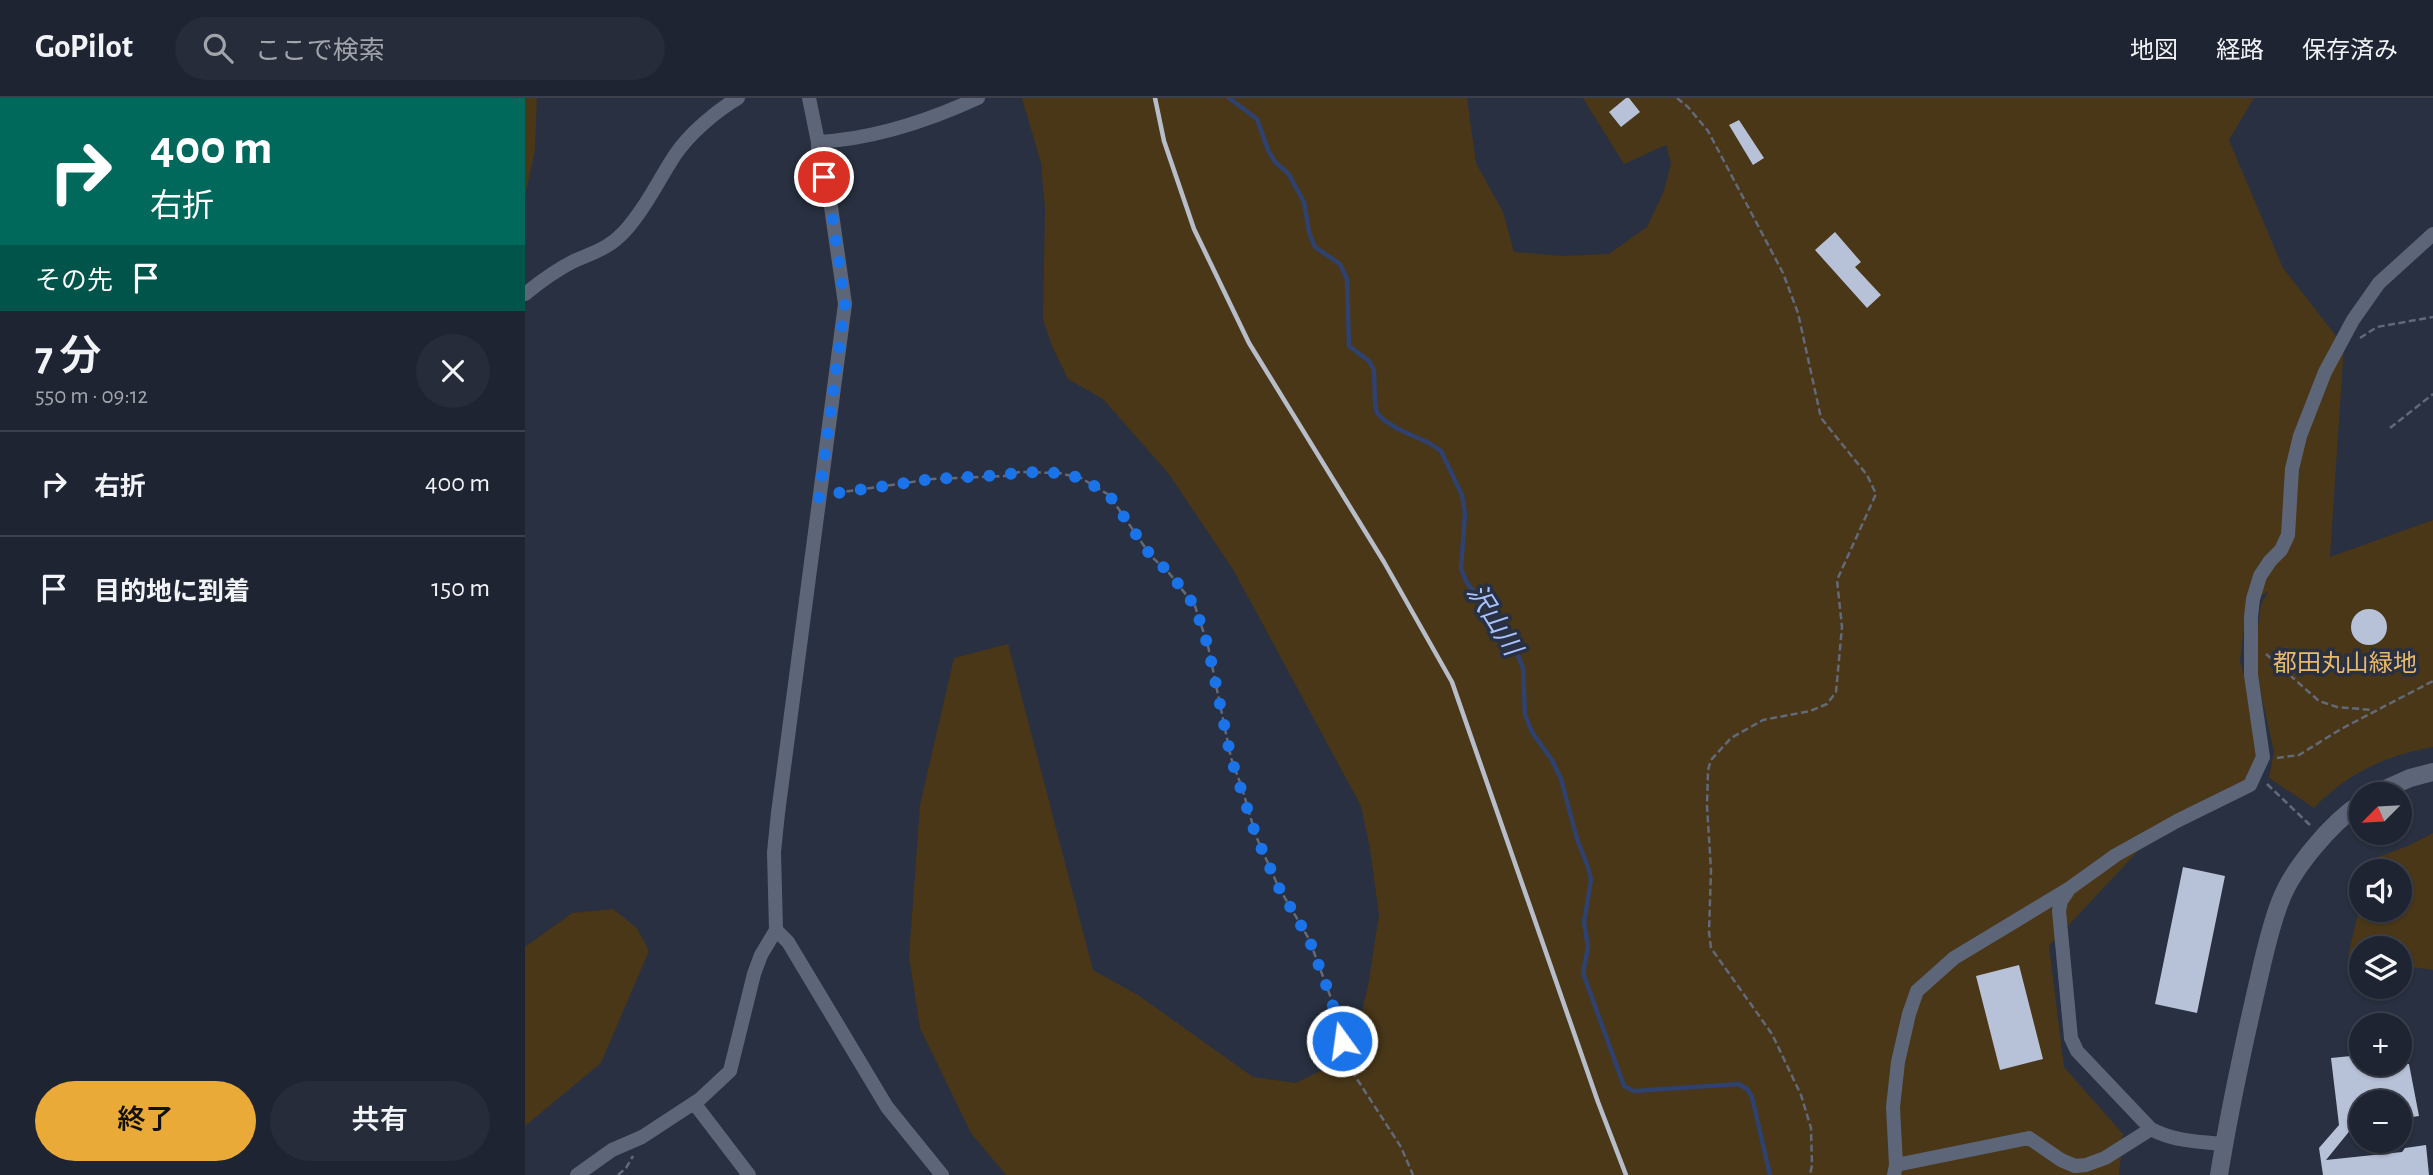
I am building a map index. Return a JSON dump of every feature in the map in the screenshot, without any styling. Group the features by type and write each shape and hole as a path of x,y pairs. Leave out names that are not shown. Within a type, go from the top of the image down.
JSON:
{"street":[{"path":"525,294 548,275 600,252 624,232 664,176 675,154 700,128 738,98"},
{"path":"577,1175 612,1150 642,1137 694,1103 730,1071 754,974 761,955 776,930 774,852 845,304 830,200 818,153 809,98"},
{"path":"818,142 864,137 932,118 978,98"},
{"path":"2151,1129 2105,1158 2086,1165 2075,1166 2061,1160 2029,1138 1895,1170 1893,1107 1898,1062 1909,1014 1917,991 1954,958 2070,888 2116,855 2250,785 2263,757 2251,675 2253,599 2260,576 2281,550 2288,535 2295,452 2325,372 2353,320 2379,283 2433,234"},
{"path":"2401,782 2433,772"},
{"path":"2219,1175 2243,1044 2280,901 2316,846 2349,811"},
{"path":"2070,888 2061,901 2059,911 2071,1038 2084,1058 2151,1129 2189,1141 2224,1144"},
{"path":"776,930 788,942 887,1107 942,1175"},
{"path":"694,1103 748,1175"}],"path":[{"path":"1677,98 1708,131 1783,273 1798,313 1821,418 1867,475 1876,494 1837,580 1842,627 1836,692 1827,704 1810,711 1763,720 1731,737 1711,760 1708,770 1711,948 1772,1034 1801,1096 1811,1128 1810,1175"},
{"path":"2337,347 2350,346 2377,327 2433,317"},
{"path":"2390,428 2433,394"},
{"path":"819,498 932,479 1019,472 1059,473 1081,478 1109,495 1151,556 1170,573 1195,606 1208,646 1231,758 1256,836 1278,886 1309,939 1355,1076 1401,1147 1413,1175"},
{"path":"2266,654 2319,701 2337,707 2377,710"},
{"path":"2281,758 2298,755 2433,681"},
{"path":"2271,786 2312,827"}],"green space":[{"path":"525,98 537,98 535,150 525,196"},
{"name":"都田丸山緑地","path":"1022,98 1467,98 1476,163 1503,212 1514,252 1562,256 1609,254 1647,227 1664,191 1671,163 1666,145 1624,164 1583,98 2254,98 2229,140 2283,268 2344,346 2330,557 2433,520 2433,747 2399,755 2368,768 2340,785 2314,808 2269,778 2274,752 2258,681 2257,634 2261,604 2268,592 2247,602 2240,661 2261,736 2251,780 2155,833 2049,946 2064,1067 2123,1134 2119,1175 1006,1175 971,1133 920,1028 909,956 920,805 954,658 1008,644 1093,970 1138,995 1253,1077 1296,1083 1334,1064 1356,1036 1368,986 1379,915 1361,806 1234,571 1169,474 1103,399 1068,379 1052,346 1043,319 1045,209 1041,163"},
{"path":"2433,833 2433,970 2412,967 2412,936 2353,936 2356,922 2412,922 2412,859 2373,859"},
{"path":"613,909 637,928 649,951 601,1063 525,1126 525,947 572,913"}],"building":[{"path":"1629,98 1640,112 1621,127 1609,112"},
{"path":"1739,120 1764,158 1753,165 1729,125"},
{"path":"1835,232 1861,262 1855,267 1881,295 1867,308 1815,250"},
{"path":"2369,609 2382,614 2387,627 2382,640 2369,645 2356,640 2351,627 2356,614"},
{"path":"2183,867 2225,876 2197,1013 2155,1004"},
{"path":"2019,965 2043,1059 2000,1070 1976,976"},
{"path":"2349,1056 2349,1076 2411,1076 2419,1116 2412,1117 2412,1090 2349,1090 2349,1132 2326,1160 2412,1153 2412,1147 2426,1145 2429,1175 2323,1175 2319,1148 2339,1125 2331,1058"}],"waterway":[{"name":"沢山川","path":"1229,98 1257,119 1268,150 1275,162 1288,173 1304,202 1309,232 1315,247 1340,264 1347,279 1349,346 1369,361 1374,370 1377,413 1398,429 1441,451 1462,495 1465,513 1461,569 1467,583 1515,648 1523,668 1525,715 1532,732 1552,760 1561,779 1577,839 1588,867 1591,880 1584,922 1588,947 1583,973 1624,1086 1634,1091 1739,1084 1747,1089 1752,1097 1770,1175"}],"railway":[{"path":"1155,98 1164,141 1194,229 1249,343 1384,562 1452,682 1598,1102 1626,1175"}],"route":[{"path":"824,177 830,200 845,304 819,498 932,479 1019,472 1059,473 1081,478 1109,495 1151,556 1170,573 1195,606 1208,646 1231,758 1256,836 1278,886 1309,939 1331,998 1342,1041"}]}
